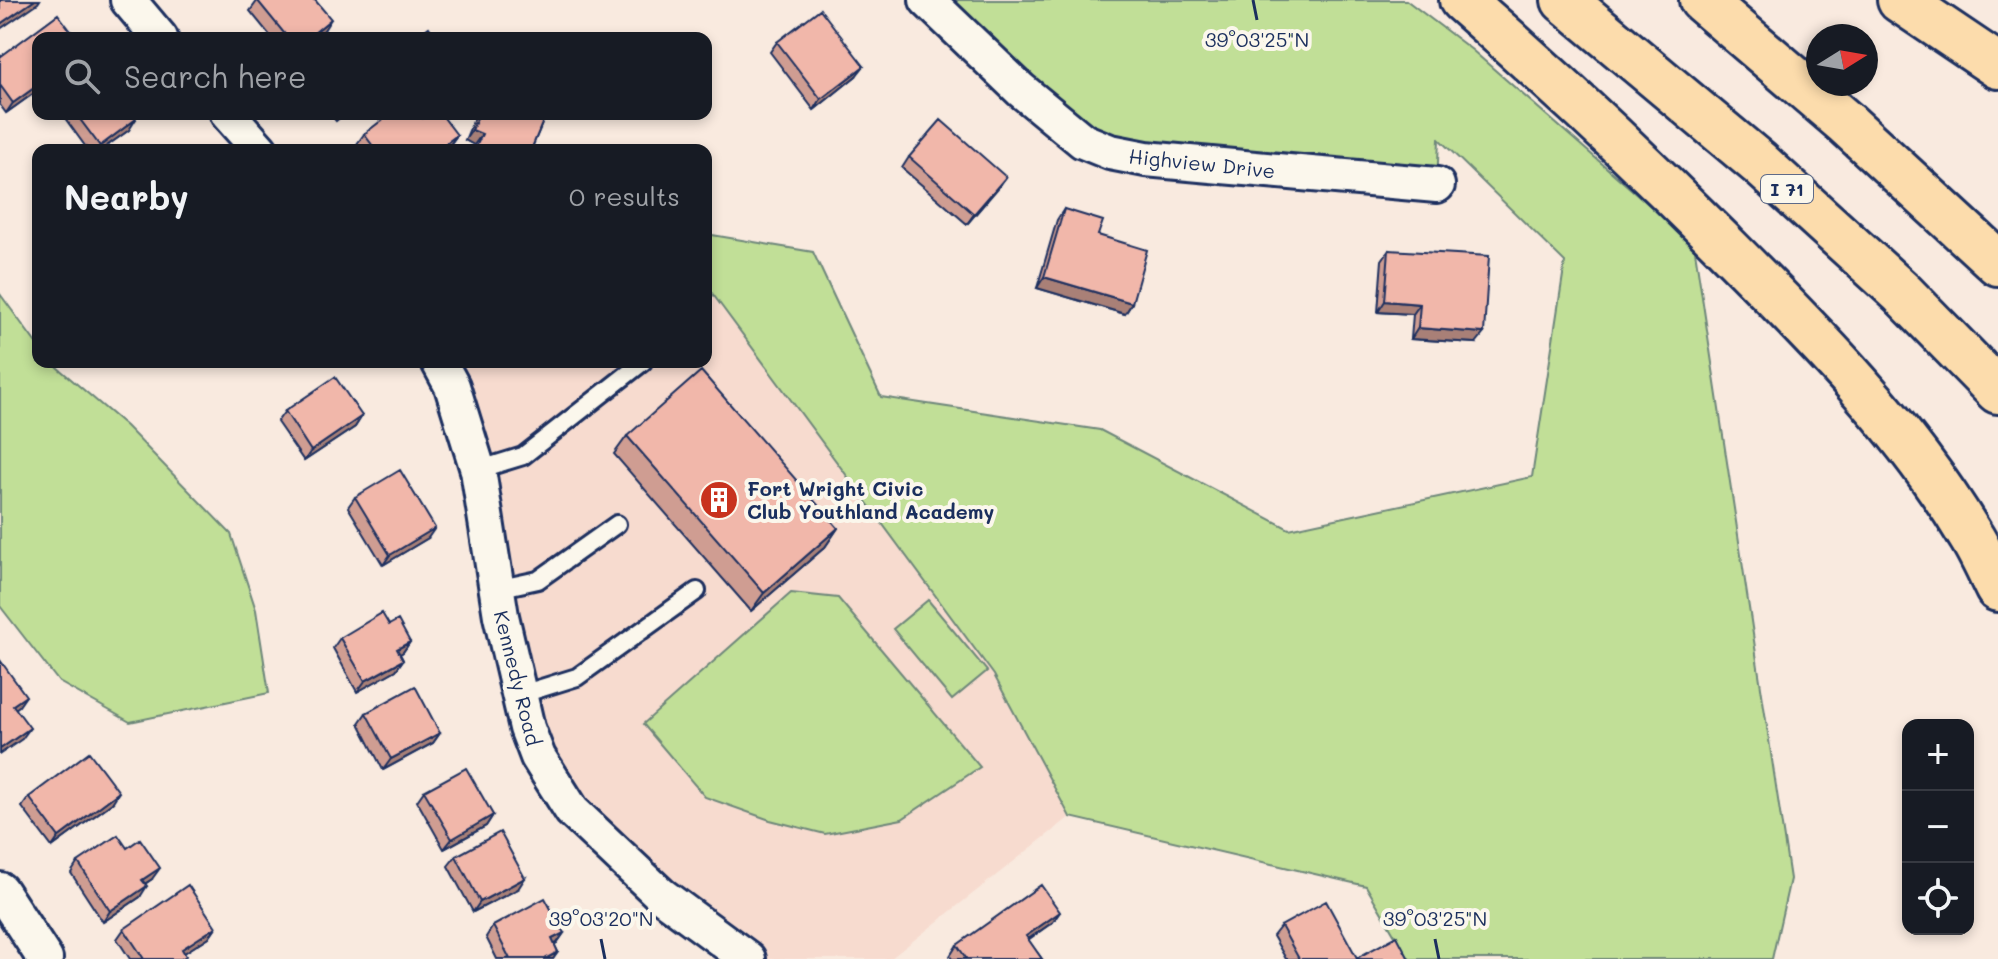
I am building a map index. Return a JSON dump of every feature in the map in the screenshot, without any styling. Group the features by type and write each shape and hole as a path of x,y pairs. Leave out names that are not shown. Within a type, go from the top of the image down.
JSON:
{"highway":[{"path":"1462,0 1655,176 1773,294 1873,401 1907,443 1970,535 1998,589"},
{"name":"I 71","path":"1564,0 1759,163 1902,293 1998,391"},
{"path":"1702,0 1846,123 1998,263"},
{"path":"1900,0 1998,66"}],"street":[{"path":"128,0 155,32"},
{"name":"Highview Drive","path":"927,0 1021,90 1083,141 1110,152 1207,165 1437,185"},
{"path":"233,120 255,144"},
{"name":"Kennedy Road","path":"443,368 478,470 497,589 519,695 538,757 572,811 661,895 748,959"},
{"path":"0,890 45,959"}],"lane":[{"path":"478,470 523,456 635,368"},
{"path":"497,589 538,580 617,524"},
{"path":"519,695 577,677 697,591"}],"shaded area":[{"path":"712,293 994,675 1070,817 890,959 748,959 538,757 441,368 712,368"}],"green space":[{"path":"927,0 1406,0 1472,50 1694,244 1790,879 1772,959 1409,959 1366,886 1070,817 994,675 712,293 712,235 813,252 881,397 1100,430 1289,529 1532,477 1565,262 1439,139 1437,185 1110,152"},
{"path":"0,294 32,338 32,368 58,368 126,426 231,534 256,610 269,693 130,722 59,682 0,606"},
{"path":"791,593 838,598 980,767 902,819 825,834 770,820 705,797 643,724"},
{"path":"928,600 987,671 952,700 893,629"}],"building":[{"path":"0,0 35,0 0,24"},
{"path":"257,0 315,0 331,19 315,32 283,32"},
{"path":"820,9 864,66 821,99 777,42"},
{"path":"58,14 72,32 34,32"},
{"path":"32,33 32,89 13,103 0,85 0,57"},
{"path":"80,120 135,120 103,144 98,144"},
{"path":"382,120 446,120 457,135 445,144 372,144 364,134"},
{"path":"476,120 544,120 534,144 477,144 482,134 472,130"},
{"path":"941,120 1006,177 974,214 909,157"},
{"path":"1064,209 1103,221 1098,235 1147,250 1132,303 1044,277"},
{"path":"1389,250 1489,256 1484,333 1418,328 1420,304 1385,301"},
{"name":"Fort Wright Civic Club Youthland Academy","path":"701,371 838,528 764,593 627,436"},
{"path":"335,377 362,416 311,451 285,411"},
{"path":"400,470 435,528 390,555 355,497"},
{"path":"382,613 389,625 398,620 410,642 397,649 403,660 365,681 340,638"},
{"path":"0,660 26,696 13,705 30,728 0,749"},
{"path":"415,686 440,733 391,759 366,713"},
{"path":"89,752 119,792 59,837 29,797"},
{"path":"466,768 493,815 452,839 424,791"},
{"path":"500,832 525,878 480,902 456,856"},
{"path":"118,835 127,848 140,839 160,868 142,880 147,886 110,911 78,862"},
{"path":"188,885 216,927 182,949 186,956 181,959 144,959 124,929"},
{"path":"1041,885 1060,912 1026,936 1042,959 964,959 957,945"},
{"path":"545,898 564,933 552,939 558,952 545,959 510,959 493,926"},
{"path":"1326,901 1357,958 1397,936 1409,959 1299,959 1281,926"}],"place":[{"name":"Fort Wright Civic Club Youthland Academy","path":"719,500"}]}
